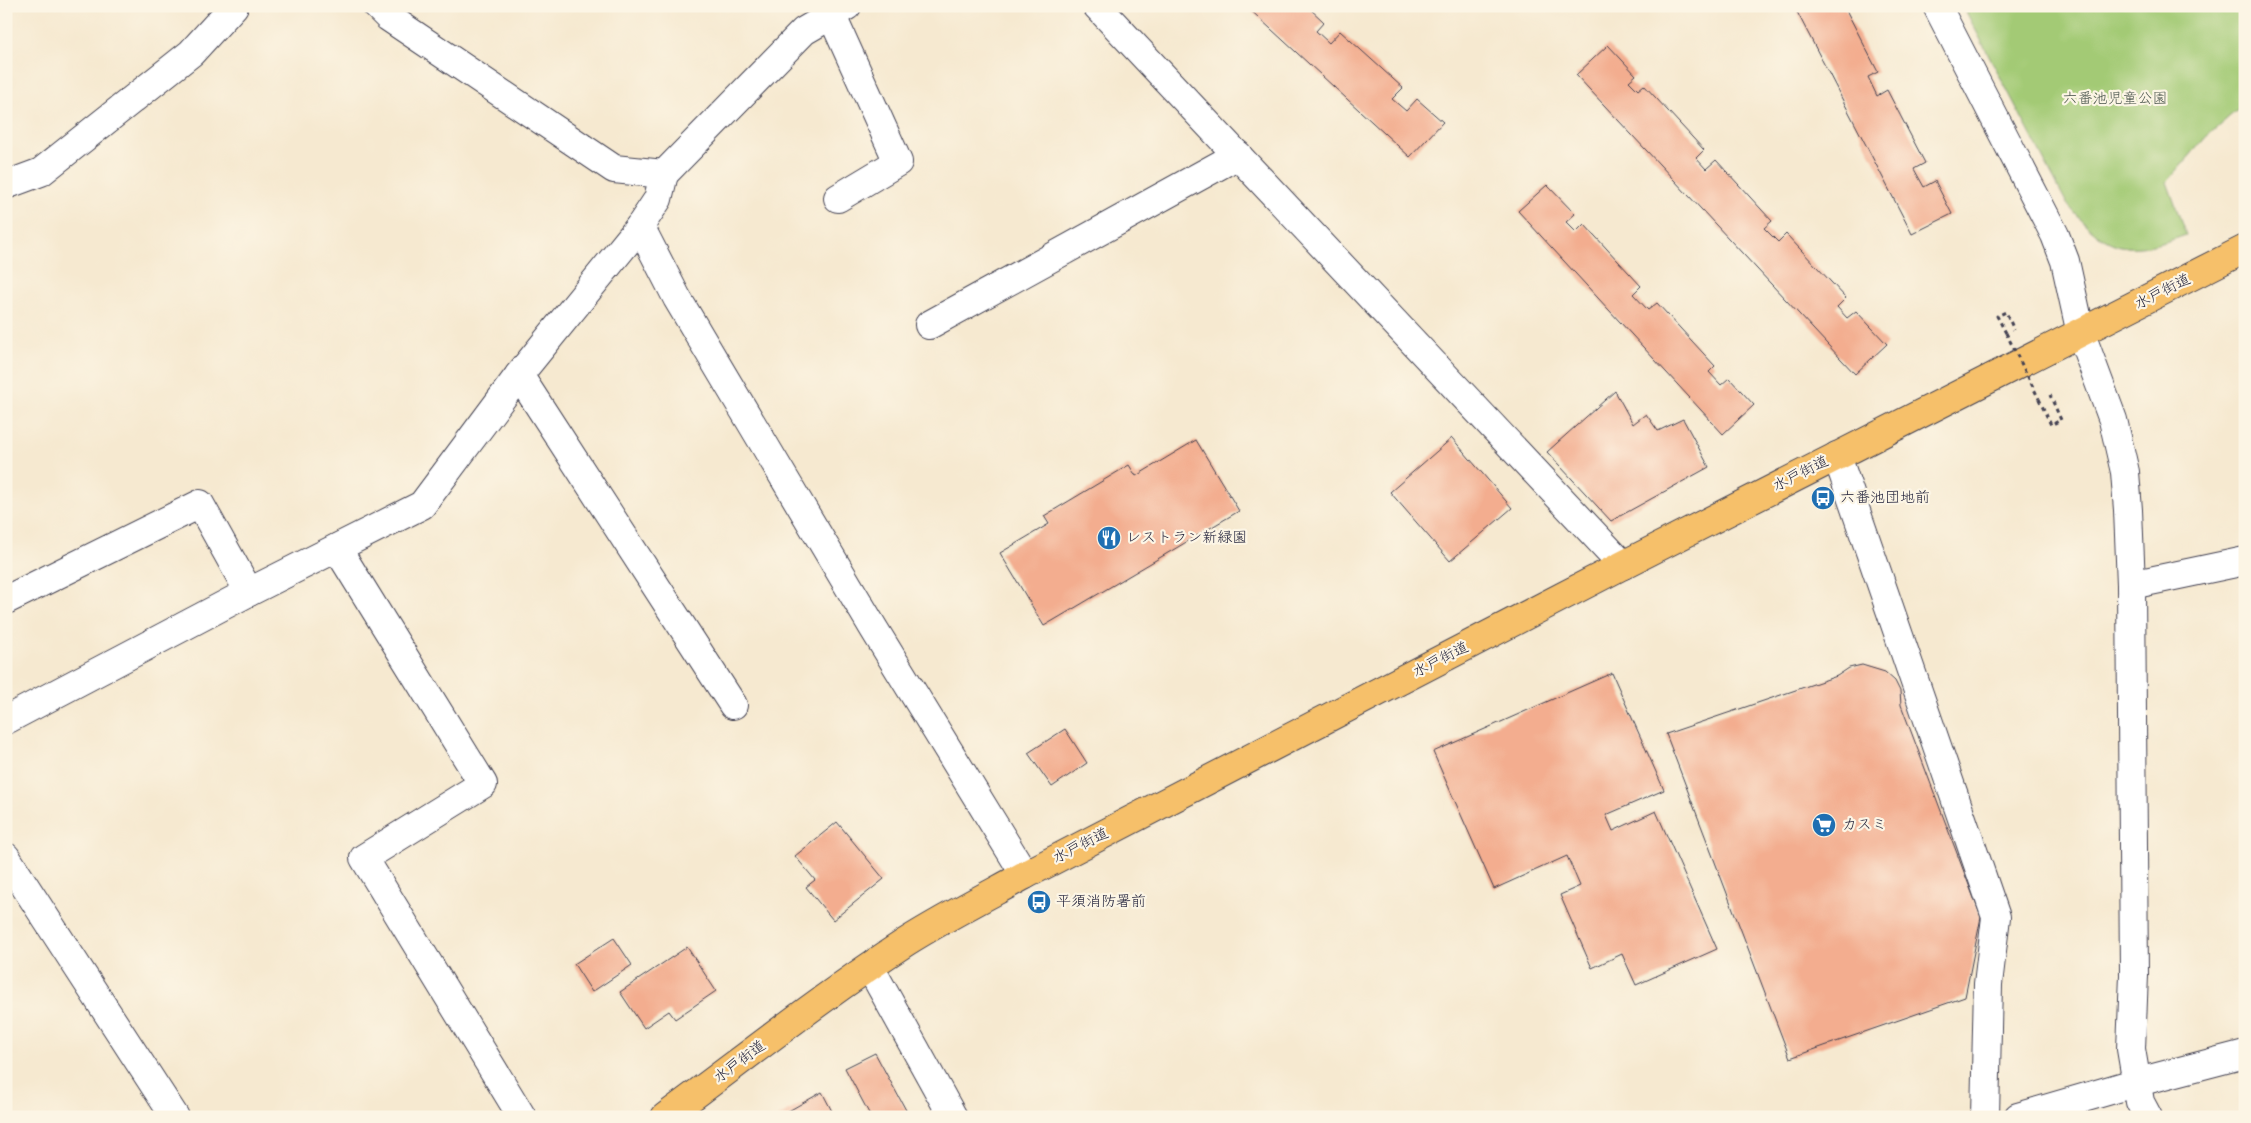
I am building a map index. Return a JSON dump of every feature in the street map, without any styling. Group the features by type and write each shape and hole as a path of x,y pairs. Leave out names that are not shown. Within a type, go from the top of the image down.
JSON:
{"main road":[{"name":"水戸街道","path":"666,1117 870,967 937,923 1025,875 1623,565 2245,249"}],"street":[{"path":"6,185 41,172 191,54 234,6"},
{"path":"377,6 388,17 614,169 664,174"},
{"path":"1097,6 1623,565"},
{"path":"1937,6 2055,235 2065,261 2081,334 2119,442 2128,510 2131,585 2134,965 2131,1049 2140,1102 2148,1117"},
{"path":"6,720 249,592 422,505 519,375 640,226 658,199 664,174 804,30 839,10 898,162 838,198"},
{"path":"930,325 1238,155"},
{"path":"640,226 677,298 874,629 1025,875"},
{"path":"519,375 733,705"},
{"path":"1837,456 1996,916 1988,984 1985,1117"},
{"path":"6,600 200,504 249,592"},
{"path":"337,548 483,784 364,858 522,1117"},
{"path":"2131,585 2245,561"},
{"path":"6,857 175,1117"},
{"path":"870,967 953,1117"},
{"path":"2018,1117 2138,1082 2245,1054"}],"path":[{"path":"2014,330 2006,312 1997,316 2051,424 2061,420 2050,395"}],"green space":[{"name":"六番池児童公園","path":"1963,6 2245,6 2245,103 2206,137 2167,182 2186,235 2148,246 2120,246 2107,241 2081,220 2067,204"}],"building":[{"path":"1246,6 1307,6 1324,22 1316,31 1329,43 1340,31 1403,88 1392,99 1406,111 1417,99 1443,122 1410,157"},
{"path":"1794,6 1844,6 1878,72 1868,77 1877,96 1887,90 1925,163 1914,169 1924,187 1935,181 1952,214 1912,234"},
{"path":"1608,45 1636,75 1629,81 1638,90 1644,85 1704,150 1696,158 1706,169 1716,160 1772,221 1764,228 1778,242 1786,234 1846,298 1837,307 1847,318 1856,311 1887,344 1855,374 1576,75"},
{"path":"1547,185 1575,214 1566,222 1576,232 1584,224 1641,286 1633,294 1648,310 1657,303 1715,366 1709,372 1721,385 1729,378 1754,405 1723,434 1518,211"},
{"path":"1615,391 1633,424 1646,414 1658,431 1683,419 1709,467 1611,521 1547,452"},
{"path":"1452,438 1512,508 1450,561 1390,492"},
{"name":"レストラン新緑園","path":"1196,440 1239,511 1044,626 1000,553 1049,524 1044,516 1129,465 1136,476"},
{"name":"カスミ","path":"1862,665 1885,672 1895,681 1900,691 1901,705 1981,917 1965,997 1790,1058 1666,734 1837,676 1849,668"},
{"path":"1612,673 1664,790 1606,815 1613,831 1656,811 1717,949 1636,985 1622,954 1592,968 1560,895 1580,886 1567,856 1494,889 1433,752"},
{"path":"1065,729 1087,763 1052,787 1028,753"},
{"path":"837,822 884,879 833,920 806,887 815,880 795,856"},
{"path":"614,938 632,965 592,992 574,964"},
{"path":"687,947 716,991 675,1019 669,1011 644,1028 620,992"},
{"path":"875,1053 907,1112 897,1117 871,1117 845,1068"},
{"path":"822,1092 835,1117 778,1117"}],"place":[{"name":"六番池団地前","path":"1823,498"},
{"name":"レストラン新緑園","path":"1109,538"},
{"name":"カスミ","path":"1824,825"},
{"name":"平須消防署前","path":"1039,902"}]}
